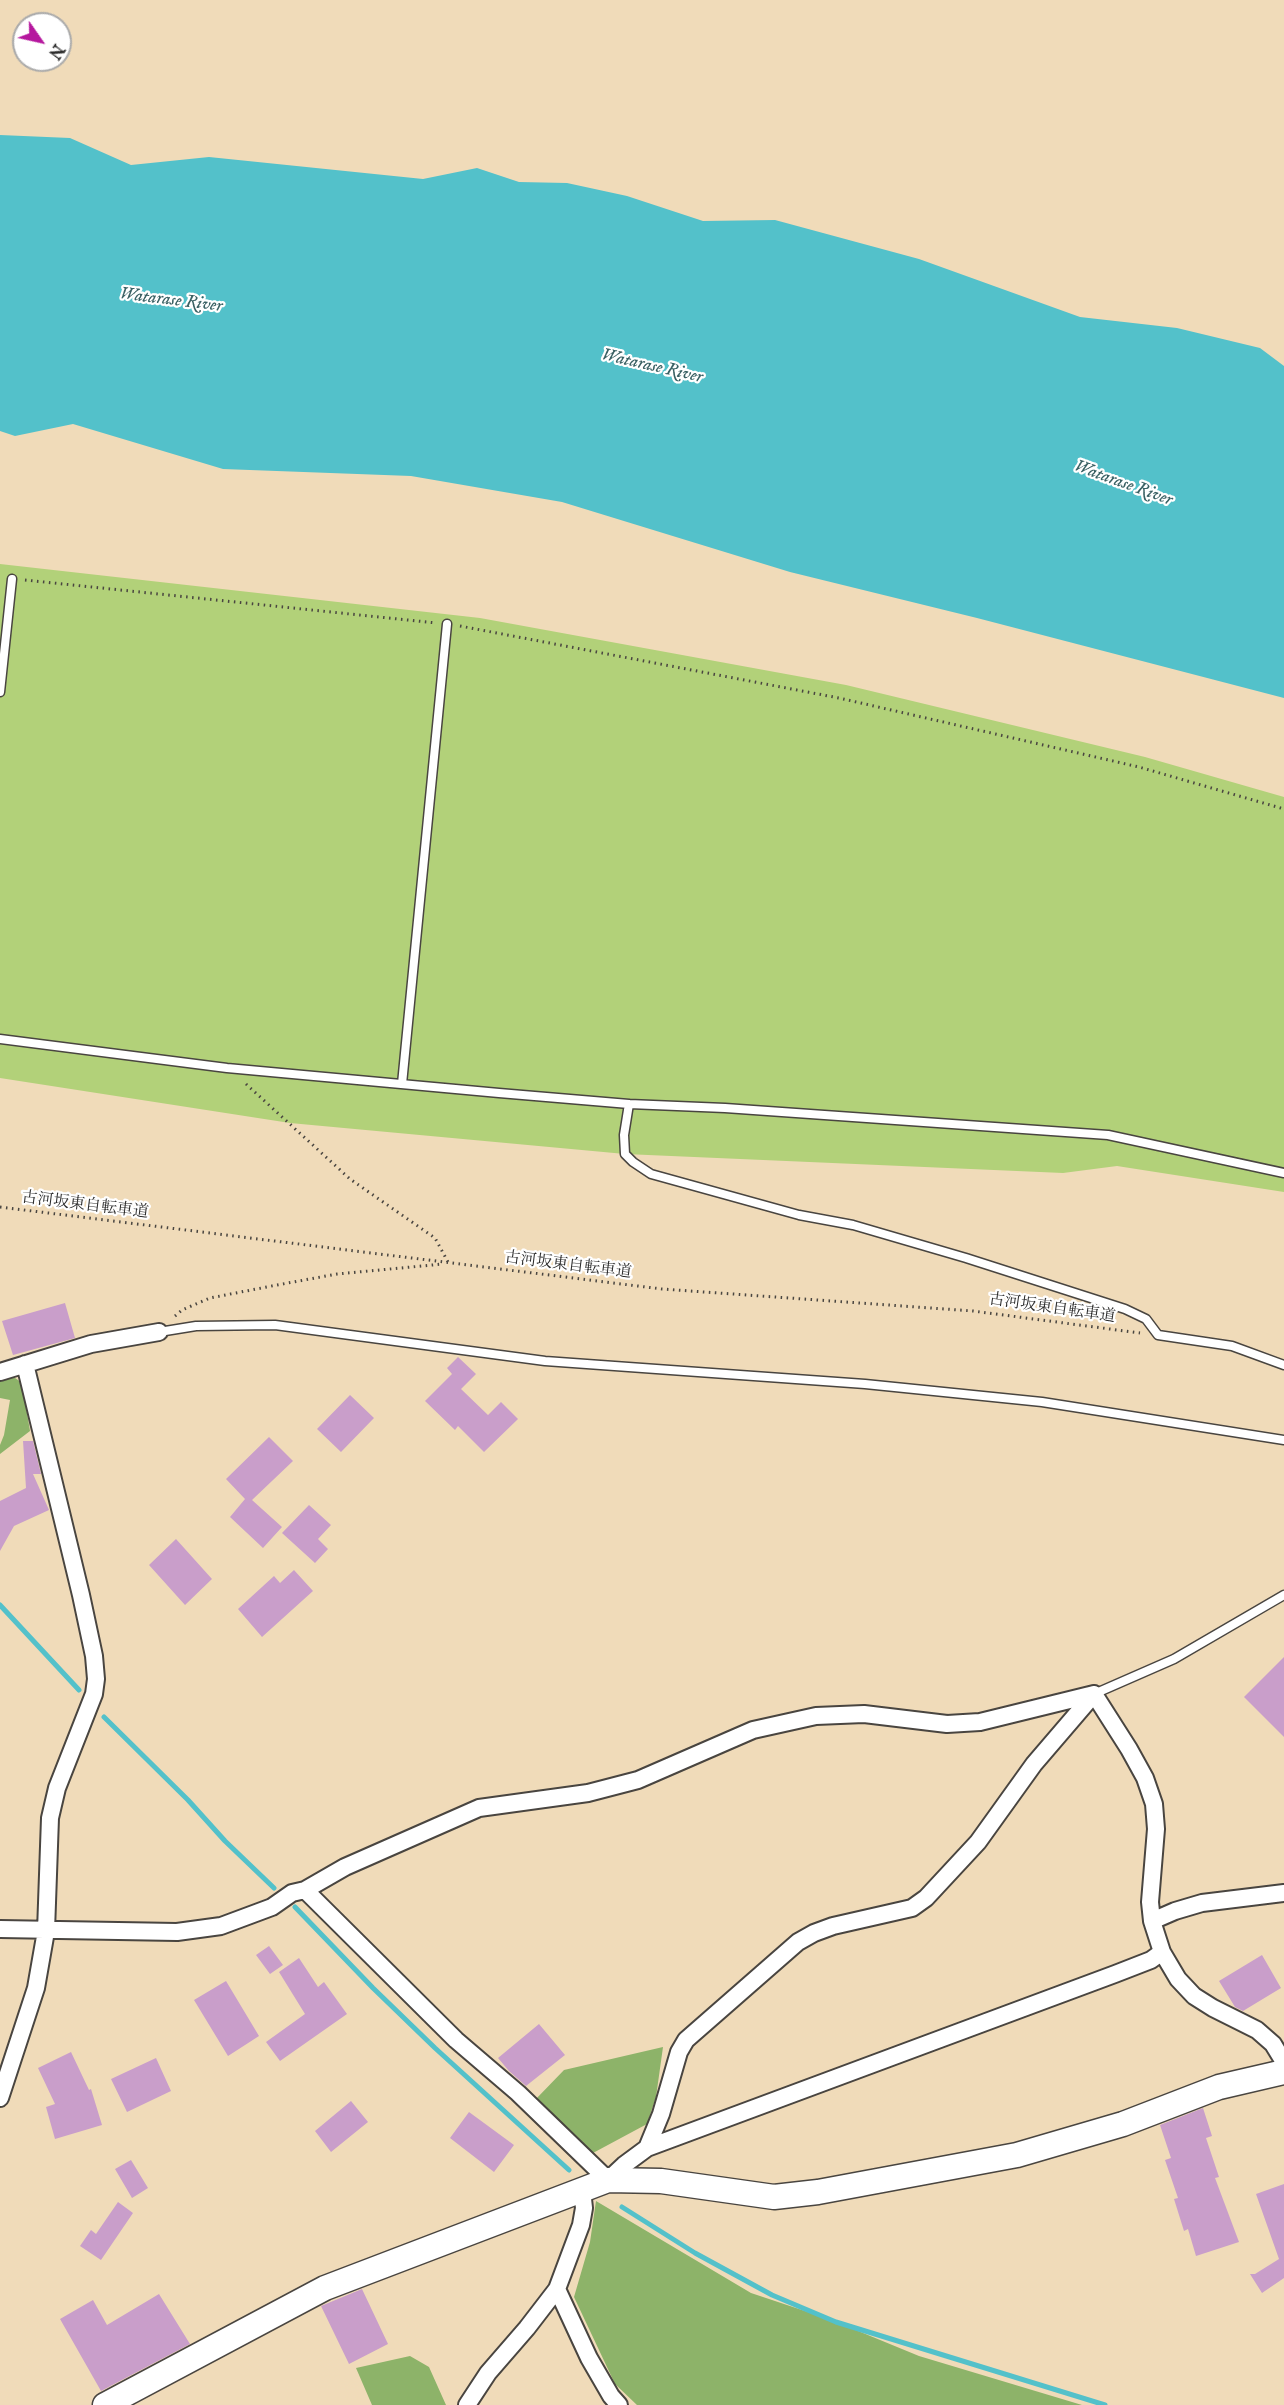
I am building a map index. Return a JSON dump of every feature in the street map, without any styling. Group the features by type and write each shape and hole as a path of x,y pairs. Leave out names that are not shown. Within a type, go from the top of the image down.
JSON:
{"street":[{"path":"0,1372 91,1344 159,1332"},
{"path":"0,2098 36,1988 46,1931 50,1818 57,1788 94,1694 96,1678 94,1656 81,1595 25,1364"},
{"path":"0,1929 177,1932 221,1926 272,1907 292,1893 305,1890 345,1867 479,1808 588,1793 639,1780 753,1730 816,1716 864,1714 947,1724 980,1722 1094,1694"},
{"path":"1094,1694 1129,1749 1154,1804 1156,1829 1150,1902 1152,1921 1162,1952 1178,1979 1194,1996 1257,2030 1273,2044 1284,2062"},
{"path":"647,2148 661,2114 679,2052 686,2040 798,1942 832,1926 912,1908 926,1898 978,1842 1034,1764 1094,1694"},
{"path":"305,1890 456,2040 518,2093 609,2180"},
{"path":"1152,1921 1202,1903 1284,1893"},
{"path":"609,2180 624,2165 647,2148 1115,1974 1151,1960 1162,1952"},
{"path":"105,2405 325,2288 609,2180 661,2181 774,2197 818,2192 1017,2155 1123,2124 1219,2087 1284,2072"},
{"path":"467,2405 488,2373 557,2289 580,2225 584,2208 582,2190"},
{"path":"557,2289 589,2358 619,2405"}],"lane":[{"path":"0,692 12,579"},
{"path":"402,1084 447,624"},
{"path":"0,1039 227,1068 629,1104 725,1108 1108,1135 1284,1173"},
{"path":"629,1104 624,1135 625,1154 651,1174 799,1215 853,1225 966,1258 1125,1309 1146,1318 1158,1335 1232,1346 1284,1365"},
{"path":"159,1332 205,1326 275,1325 544,1360 866,1384 1042,1402 1284,1440"},
{"path":"1094,1694 1174,1659 1284,1595"}],"path":[{"path":"12,579 447,624 839,698 1139,766 1284,808"},
{"path":"159,1332 182,1310 210,1298 337,1274 449,1263 435,1238 350,1179 227,1068"},
{"name":"古河坂東自転車道","path":"0,1207 662,1289 973,1311 1134,1332"}],"green space":[{"path":"0,564 480,618 846,685 1145,757 1284,797 1284,1192 1117,1166 1063,1173 625,1154 290,1123 0,1078"},
{"path":"11,1375 22,1383 30,1431 0,1454 10,1400 0,1398 0,1379"},
{"path":"663,2047 656,2097 647,2124 593,2153 549,2116 535,2100 564,2070"},
{"path":"596,2201 751,2293 829,2319 919,2356 1082,2405 637,2405 615,2384 574,2297 590,2242"},
{"path":"410,2356 429,2367 446,2405 372,2405 356,2368"}],"water":[{"name":"Watarase River","path":"0,135 70,138 131,165 209,157 423,179 477,168 519,182 567,183 627,196 703,221 775,220 919,259 1080,317 1177,328 1260,348 1284,366 1284,698 790,572 562,502 411,476 223,469 73,424 15,436 0,431"}],"building":[{"path":"65,1303 75,1338 13,1355 2,1321"},
{"path":"458,1357 476,1374 461,1389 488,1415 501,1402 518,1419 484,1452 458,1426 455,1430 425,1401 452,1374 447,1368"},
{"path":"350,1395 374,1418 341,1452 317,1429"},
{"path":"269,1437 293,1461 252,1500 282,1527 263,1548 230,1517 245,1499 226,1479"},
{"path":"23,1441 33,1441 41,1474 33,1474 49,1510 14,1526 0,1551 0,1501 26,1488"},
{"path":"309,1505 331,1525 318,1539 328,1549 315,1563 282,1533"},
{"path":"176,1539 212,1579 185,1605 149,1565"},
{"path":"294,1570 313,1591 262,1637 238,1609 274,1576 280,1583"},
{"path":"1284,1657 1284,1737 1244,1697"},
{"path":"269,1946 283,1965 270,1974 256,1955"},
{"path":"1262,1955 1281,1988 1243,2011 1235,2007 1219,1981"},
{"path":"299,1958 318,1987 324,1982 347,2014 280,2061 266,2042 305,2014 279,1972"},
{"path":"226,1981 259,2036 228,2056 194,2000"},
{"path":"539,2024 565,2055 526,2086 498,2058"},
{"path":"71,2052 89,2090 91,2089 102,2125 55,2139 46,2107 55,2104 38,2068"},
{"path":"156,2058 171,2091 127,2112 111,2079"},
{"path":"351,2101 368,2122 331,2152 315,2131"},
{"path":"1203,2108 1212,2136 1206,2138 1219,2177 1215,2178 1239,2242 1196,2256 1188,2229 1184,2231 1174,2199 1178,2198 1165,2160 1171,2158 1160,2125"},
{"path":"469,2112 514,2145 494,2172 450,2138"},
{"path":"131,2160 148,2188 132,2198 115,2169"},
{"path":"1284,2184 1284,2278 1262,2293 1250,2274 1255,2274 1279,2259 1256,2194"},
{"path":"118,2202 133,2213 101,2260 80,2246 91,2230 96,2234"},
{"path":"362,2289 388,2344 349,2364 321,2306"},
{"path":"159,2294 190,2344 101,2391 60,2319 93,2300 107,2325"}],"waterway":[{"path":"0,1605 79,1690"},
{"path":"104,1717 274,1888"},
{"path":"295,1907 435,2048 569,2170"},
{"path":"622,2207 695,2253 772,2295 836,2322 1105,2405"}]}
